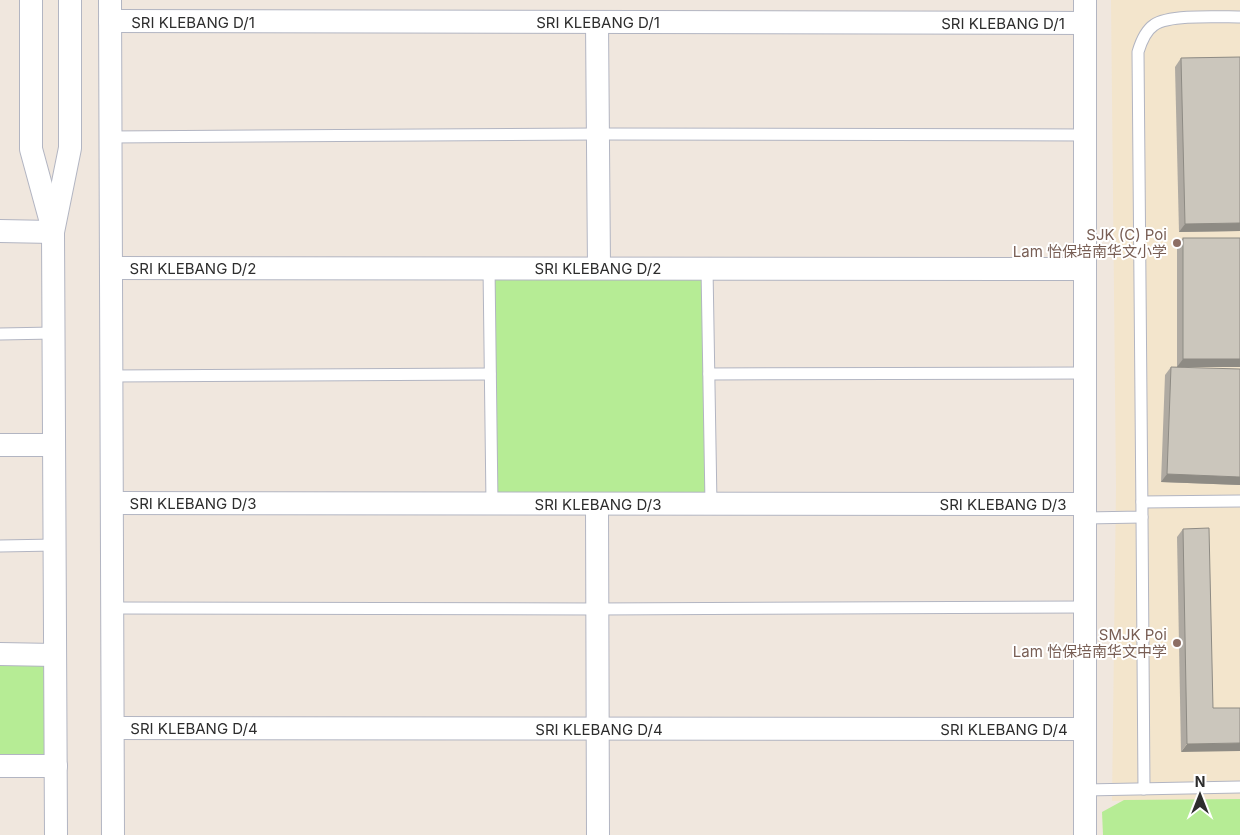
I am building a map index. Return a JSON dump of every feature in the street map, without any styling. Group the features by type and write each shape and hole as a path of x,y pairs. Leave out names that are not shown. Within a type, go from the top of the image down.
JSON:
{"street":[{"path":"31,0 31,149 54,232"},
{"path":"56,835 54,232 70,148 70,0"},
{"path":"1085,0 1085,835"},
{"path":"110,11 113,835"},
{"name":"SRI KLEBANG D/1","path":"110,11 597,22 1085,23"},
{"path":"597,22 599,268"},
{"path":"0,232 54,232"},
{"name":"SRI KLEBANG D/2","path":"111,268 1085,269"},
{"path":"0,445 54,445"},
{"name":"SRI KLEBANG D/3","path":"112,503 711,504 1085,511"},
{"path":"597,504 598,835"},
{"path":"0,654 55,655"},
{"name":"SRI KLEBANG D/4","path":"113,728 1085,729"},
{"path":"0,766 56,766"}],"lane":[{"path":"1144,789 1138,52 1143,37 1154,24 1176,18 1240,17"},
{"path":"111,137 598,134 1085,135"},
{"path":"489,268 492,504"},
{"path":"707,268 711,504"},
{"path":"0,334 54,333"},
{"path":"709,374 1085,373"},
{"path":"111,376 490,374"},
{"path":"1142,502 1240,501"},
{"path":"1085,511 1142,517"},
{"path":"0,546 55,546"},
{"path":"112,608 597,610 1085,606"},
{"path":"1085,790 1240,787"}],"shaded area":[{"name":"SJK (C) Poi Lam 怡保培南华文小学","path":"1111,0 1240,0 1240,799 1112,801 1116,487"}],"green space":[{"path":"489,268 707,268 711,504 492,504"},
{"path":"0,654 55,655 56,766 0,766"},
{"path":"1240,799 1240,835 1103,835 1102,812 1124,800"}],"building":[{"path":"1240,57 1240,223 1185,224 1181,58"},
{"path":"1183,238 1240,238 1240,359 1183,359"},
{"path":"1171,367 1240,369 1240,477 1167,474"},
{"path":"1209,528 1213,708 1240,708 1240,743 1187,744 1183,529"}],"place":[{"name":"SJK (C) Poi Lam 怡保培南华文小学","path":"1177,243"},
{"name":"SMJK Poi Lam 怡保培南华文中学","path":"1177,643"}]}
